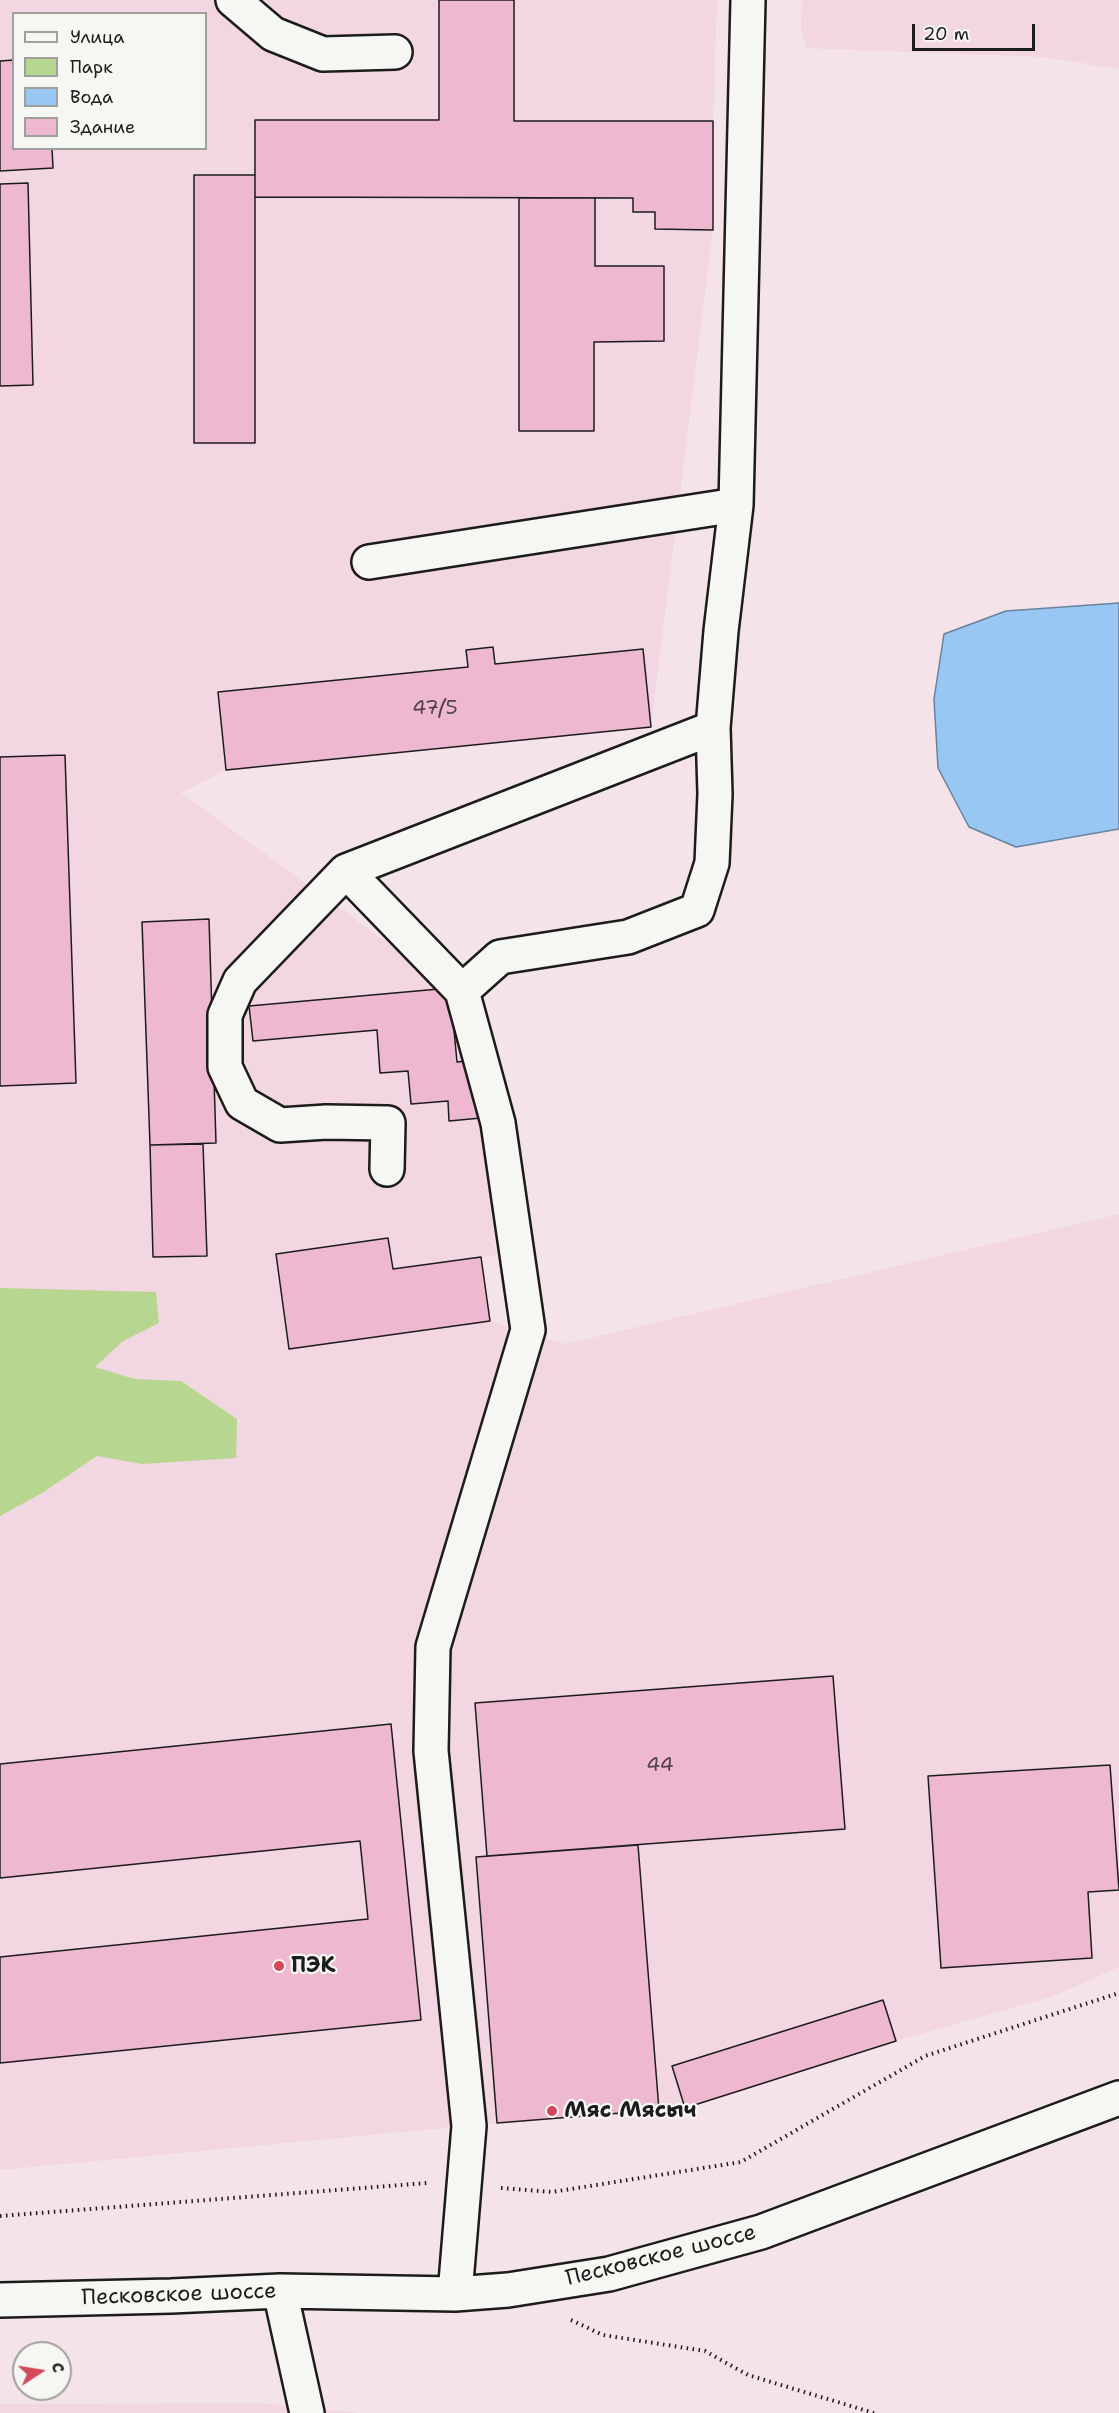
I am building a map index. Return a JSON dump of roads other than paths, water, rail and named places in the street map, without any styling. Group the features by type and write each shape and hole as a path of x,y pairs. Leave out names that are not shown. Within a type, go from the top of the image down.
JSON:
{"street":[{"path":"233,0 273,34 323,54 395,52"},
{"path":"462,992 500,957 628,937 697,910 712,863 715,794 713,728 735,505 748,0"},
{"path":"369,562 735,505"},
{"path":"387,1169 388,1123 326,1122 280,1125 242,1103 225,1068 225,1015 240,981 346,871 713,728"},
{"path":"346,871 385,909 462,992 498,1123 528,1330 433,1647 431,1751 468,2126 455,2294"},
{"name":"Песковское шоссе","path":"0,2300 171,2296 279,2290 455,2294 508,2290 609,2274 761,2232 1119,2098"},
{"path":"279,2290 307,2413"}],"water":[{"path":"1119,603 1119,829 1016,847 969,827 938,768 934,699 944,634 1006,611"}],"place":[{"name":"ПЭК","path":"279,1966"},
{"name":"Мяс Мясыч","path":"552,2111"}]}
